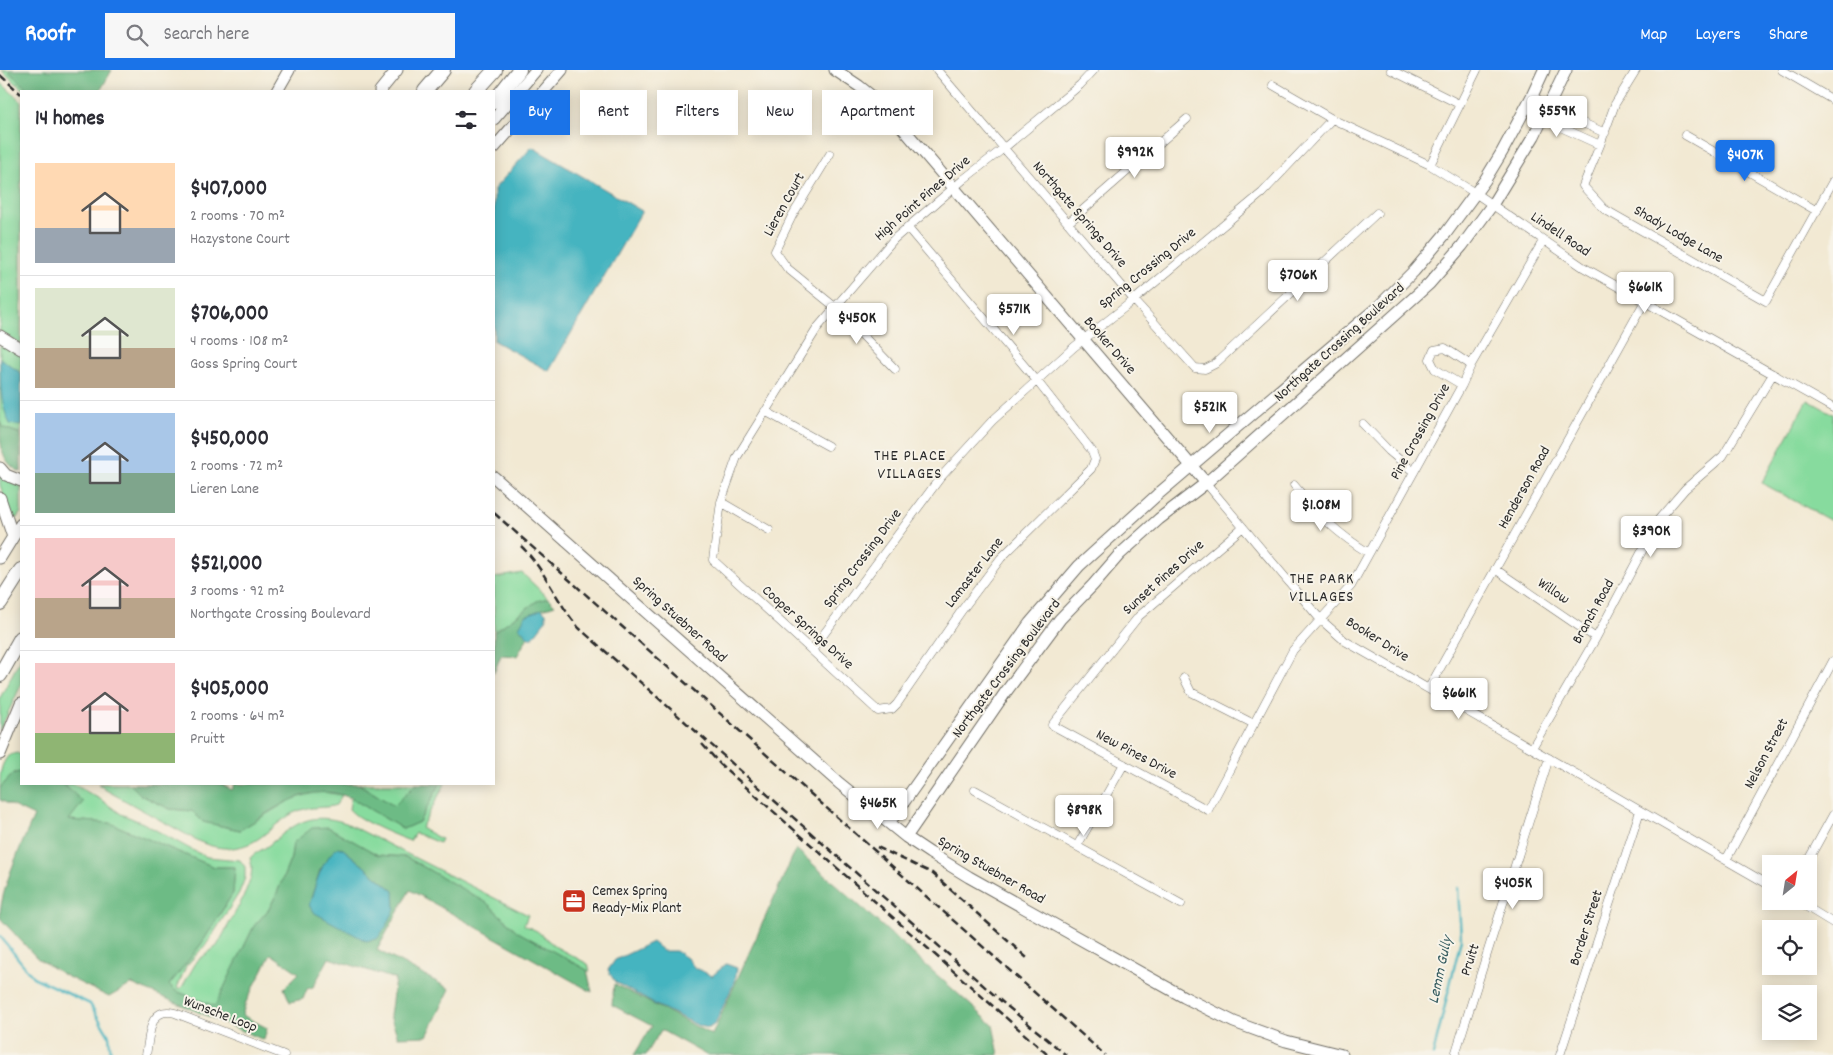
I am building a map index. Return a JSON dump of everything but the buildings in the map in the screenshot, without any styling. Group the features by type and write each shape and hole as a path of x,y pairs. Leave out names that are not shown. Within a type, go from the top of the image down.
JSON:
{"highway":[{"path":"425,90 443,70"},
{"path":"477,90 495,70"},
{"path":"495,101 519,70"},
{"path":"0,603 20,572"},
{"path":"0,675 20,640"}],"main road":[{"path":"278,90 289,70"},
{"path":"381,90 397,70"},
{"path":"495,119 536,70"},
{"path":"495,147 562,70"},
{"name":"Booker Drive","path":"835,70 884,106 1206,483"},
{"name":"Northgate Crossing Boulevard","path":"889,823 1030,623 1076,570 1157,495 1379,306 1414,271 1446,233 1502,152 1544,70"},
{"name":"Northgate Crossing Boulevard","path":"906,837 1002,697 1060,619 1119,555 1159,519 1206,483 1428,284 1462,246 1492,205 1534,136 1566,70"},
{"path":"0,336 11,345"},
{"path":"1341,339 1352,352"},
{"path":"0,468 6,475 20,481"},
{"name":"Spring Stuebner Road","path":"495,478 839,783 906,837 969,877 1184,997 1234,1022 1286,1041 1342,1055"},
{"path":"0,498 13,537"},
{"path":"0,558 20,526"},
{"path":"1076,570 1094,584"},
{"path":"986,686 1002,697"},
{"path":"0,754 20,706"},
{"path":"6,741 20,718"}],"street":[{"name":"Northgate Springs Drive","path":"937,70 1068,224 1195,368 1205,369 1215,364 1377,213"},
{"name":"High Point Pines Drive","path":"713,560 721,502 737,457 818,327 894,239 1080,85 1094,70"},
{"path":"1390,70 1459,104"},
{"path":"1430,165 1477,70"},
{"path":"1526,107 1556,125 1600,145 1615,104 1636,70"},
{"path":"1782,70 1833,100"},
{"name":"Lindell Road","path":"1273,86 1332,119 1430,165 1475,193 1582,267 1833,408"},
{"path":"1532,96 1548,106 1605,133"},
{"path":"1068,224 1187,119"},
{"name":"Spring Crossing Drive","path":"812,650 940,478 992,421 1083,339 1134,300 1262,193 1332,119"},
{"path":"1685,135 1817,211 1833,182"},
{"name":"Shady Lodge Lane","path":"1600,145 1583,186 1604,209 1766,301 1817,211"},
{"name":"Lieren Court","path":"830,154 792,216 775,251 788,268 835,307"},
{"path":"907,227 1037,381"},
{"name":"Pine Crossing Drive","path":"1208,810 1293,650 1351,586 1462,385 1471,365 1543,241"},
{"name":"Henderson Road","path":"1428,688 1645,301"},
{"path":"835,307 895,369"},
{"path":"1462,385 1435,368 1430,359 1432,354 1434,350 1445,348 1471,365"},
{"name":"Branch Road","path":"1532,748 1596,638 1660,519 1685,489 1723,456 1773,374"},
{"name":"Lamaster Lane","path":"885,710 892,709 897,704 962,610 1001,558 1091,469 1095,459 1092,451 1037,381"},
{"path":"765,411 828,446"},
{"path":"1363,424 1389,451 1414,472"},
{"name":"Booker Drive","path":"1206,483 1320,619 1345,641 1762,881"},
{"path":"1294,485 1320,516 1348,541 1370,553"},
{"path":"721,502 769,530"},
{"name":"Sunset Pines Drive","path":"1052,725 1139,616 1243,527"},
{"name":"Cooper Springs Drive","path":"713,560 878,711 885,710"},
{"name":"Willow","path":"1495,569 1596,638"},
{"name":"Nelson Street","path":"1726,860 1833,661"},
{"path":"1184,678 1191,692 1254,724"},
{"name":"New Pines Drive","path":"1052,725 1208,810"},
{"name":"Pruitt","path":"1455,1055 1549,758"},
{"path":"1077,846 1124,764"},
{"path":"975,790 1181,904"},
{"name":"Border Street","path":"1560,1055 1640,810"},
{"path":"1811,855 1833,814"},
{"path":"1812,910 1833,923"},
{"name":"Wunsche Loop","path":"146,1055 154,1018 161,1012 168,1011 284,1055"}],"green space":[{"path":"1,70 7,70 29,90 24,90"},
{"path":"7,70 112,70 101,90 29,90"},
{"path":"0,82 20,100 20,343 0,332"},
{"path":"0,346 6,346 20,354 20,434 2,427 0,421"},
{"path":"1808,400 1833,414 1833,522 1762,483"},
{"path":"0,421 2,427 20,434 20,471 5,458 0,437"},
{"path":"0,473 20,483 20,513 16,519 12,519 0,485"},
{"path":"522,573 548,598 537,601 495,631 495,578"},
{"path":"548,598 555,605 540,610 519,627 528,637 517,656 501,655 495,670 495,631 537,601"},
{"path":"20,660 20,687 0,730 0,698"},
{"path":"17,753 20,754 20,772 14,773 0,788 2,766 9,755"},
{"path":"20,772 20,785 63,785 83,802 69,820 110,823 214,867 235,867 233,893 202,943 169,985 176,991 215,1006 254,926 269,909 277,893 291,858 293,843 312,828 328,827 378,855 406,857 487,903 518,932 587,970 592,992 410,890 377,950 450,989 427,1036 398,1037 390,1016 395,979 329,958 313,987 307,989 303,999 290,1002 284,988 299,973 271,954 246,1002 242,1015 267,1028 264,1040 132,984 109,997 64,975 37,958 0,918 8,880 34,816 0,800 0,788 14,773","holes":["338,847 343,849 394,891 309,905 320,870"]},
{"path":"63,785 75,785 100,799 121,814 143,823 207,857 240,860 245,867 245,878 239,893 208,942 186,966 177,988 179,989 197,961 217,946 243,898 251,877 252,867 250,858 296,825 304,821 323,818 346,823 528,915 524,925 537,931 556,947 588,964 590,972 518,932 487,903 406,857 378,855 328,827 293,843 291,858 277,893 269,909 254,926 215,1007 176,991 169,985 202,943 233,893 235,867 214,867 110,823 68,820 69,789"},
{"path":"99,785 131,785 141,795 170,809 192,811 203,822 240,830 290,800 318,791 342,795 336,805 298,811 285,818 258,839 242,846 225,848 207,845 198,841"},
{"path":"131,785 223,785 232,790 234,785 361,785 394,806 415,785 439,785 419,822 403,829 351,798 335,793 321,792 293,799 240,830 203,822 192,811 170,809 141,795"},
{"path":"361,785 415,785 394,806"},
{"path":"439,785 444,785 421,828 441,839 439,843 415,833 410,841 368,823 349,809 351,798 403,829 419,822"},
{"path":"796,849 993,1025 999,1055 706,1055 661,1030 646,1055 634,1055 652,1026 612,1005 614,984 712,1035"}],"water":[{"path":"532,147 642,211 549,371 495,342 495,188"},
{"path":"0,358 20,372 20,426 10,424 2,401"},
{"path":"542,609 546,613 546,620 532,638 528,637 519,627 525,616"},
{"path":"338,847 343,849 394,891 395,909 386,927 377,939 366,941 313,912 309,905 323,867"},
{"path":"652,942 663,951 676,951 687,958 694,967 712,976 726,964 737,968 735,981 715,1024 709,1028 699,1026 615,982 608,970 615,960"}],"waterway":[{"name":"Lemm Gully","path":"1433,1055 1461,939 1458,888"},
{"path":"0,936 33,977 90,1004 109,1036 111,1055"}],"railway":[{"path":"0,75 20,93"},
{"path":"495,514 1105,1055"},
{"path":"521,546 537,565 579,628 1001,1001 1066,1055"},
{"path":"702,744 720,764 1048,1055"},
{"path":"877,847 932,873 1027,958"}],"place":[{"name":"Cemex Spring Ready-Mix Plant","path":"574,901"}],"district":[{"name":"THE PLACE VILLAGES","path":"910,465"},
{"name":"THE PARK VILLAGES","path":"1322,588"}]}
